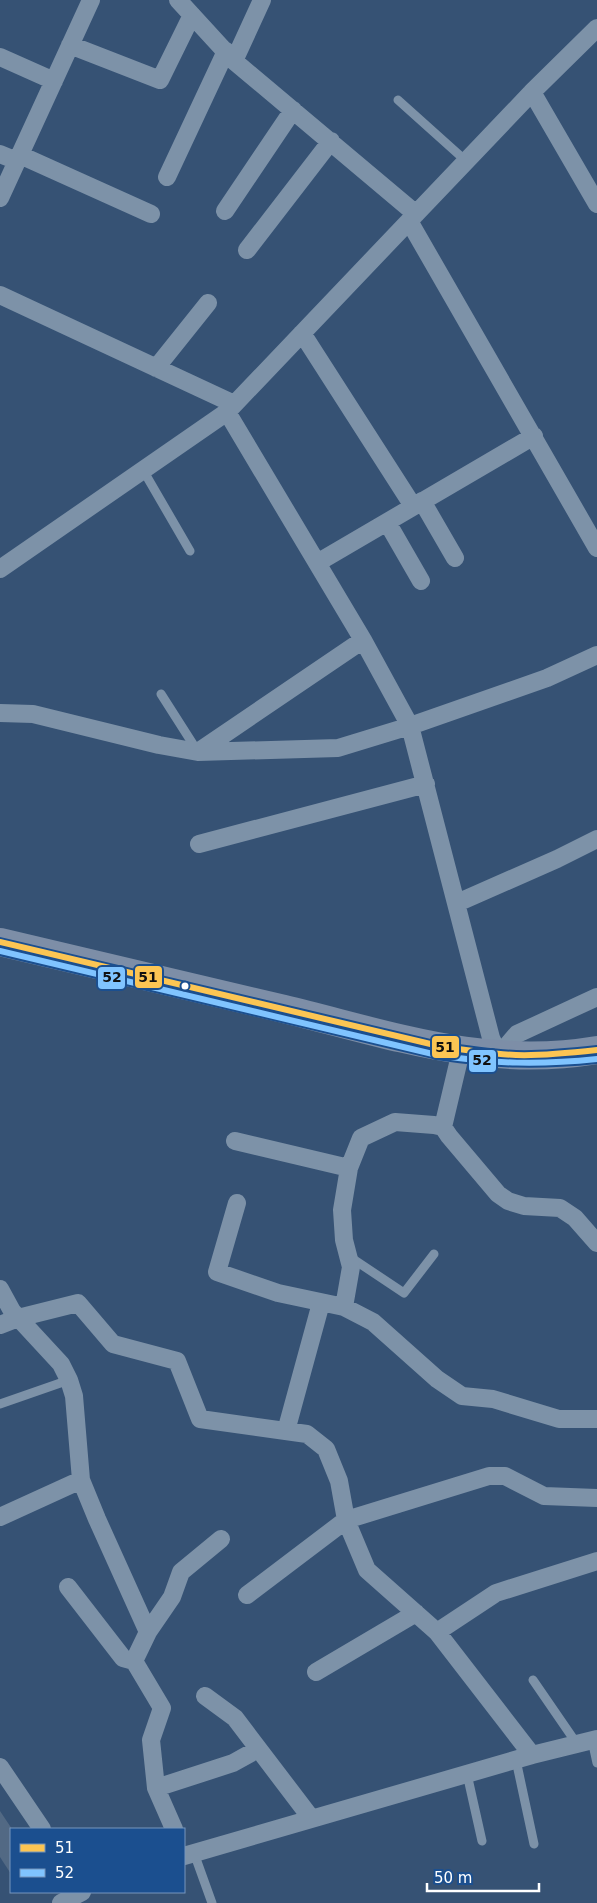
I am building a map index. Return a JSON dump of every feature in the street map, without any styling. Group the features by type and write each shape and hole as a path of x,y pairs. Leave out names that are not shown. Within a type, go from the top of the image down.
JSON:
{"main road":[{"path":"0,942 318,1017 416,1043 499,1056 527,1057 597,1050"}],"street":[{"path":"178,0 230,56 331,141 412,217 597,548"},
{"path":"167,177 230,56 262,0"},
{"path":"0,198 70,45 86,2"},
{"path":"70,45 160,80 192,15"},
{"path":"0,569 231,408 532,92 597,28"},
{"path":"0,57 54,81"},
{"path":"532,92 597,204"},
{"path":"226,211 293,110"},
{"path":"247,250 331,141"},
{"path":"0,154 18,158 151,214"},
{"path":"0,295 156,368 231,408 410,726 491,1038 499,1056 517,1034 597,997"},
{"path":"156,368 208,303"},
{"path":"302,333 455,558"},
{"path":"317,562 534,436"},
{"path":"387,522 421,580"},
{"path":"198,752 363,640"},
{"path":"0,713 33,714 159,745 198,752 338,748 410,726 547,678 597,655"},
{"path":"198,844 426,784"},
{"path":"457,903 557,859 597,839"},
{"path":"443,1127 461,1051"},
{"path":"344,1307 351,1267 344,1240 342,1210 349,1168 361,1138 395,1122 443,1127 498,1194 508,1201 524,1206 560,1208 574,1218 597,1243"},
{"path":"235,1141 349,1168"},
{"path":"237,1203 217,1272 278,1293 344,1307 373,1322 437,1379 462,1396 493,1399 560,1419 597,1419"},
{"path":"0,1289 12,1311 61,1364 69,1380 74,1396 81,1480 148,1632"},
{"path":"286,1431 321,1302"},
{"path":"0,1325 18,1318 78,1303 113,1344 178,1361 200,1419 306,1434 326,1449 339,1481 346,1520 367,1570 437,1632 524,1757"},
{"path":"246,1596 346,1520 489,1476 505,1476 544,1496 597,1498"},
{"path":"0,1517 81,1480"},
{"path":"134,1662 148,1632 172,1597 180,1572 222,1539"},
{"path":"437,1632 496,1593 597,1561"},
{"path":"68,1587 122,1658 134,1662 162,1708 151,1740 156,1788 174,1828"},
{"path":"316,1672 416,1613"},
{"path":"205,1696 235,1718 311,1818"},
{"path":"187,1853 591,1738"},
{"path":"156,1788 233,1763 258,1749"},
{"path":"0,1768 41,1828"},
{"path":"61,1903 80,1893"}],"lane":[{"path":"398,100 466,161"},
{"path":"143,470 190,551"},
{"path":"161,694 198,752"},
{"path":"348,1256 404,1293 434,1254"},
{"path":"0,1404 69,1380"},
{"path":"533,1680 591,1738 597,1763"},
{"path":"524,1757 534,1844"},
{"path":"467,1774 482,1841"},
{"path":"187,1853 212,1903"}],"building":[{"path":"0,1811 11,1828 10,1872 0,1857"}],"transit line":[{"name":"51","path":"0,942 439,1046 516,1055 546,1055 597,1050"},
{"name":"52","path":"0,951 437,1055 517,1063 597,1059"}]}
